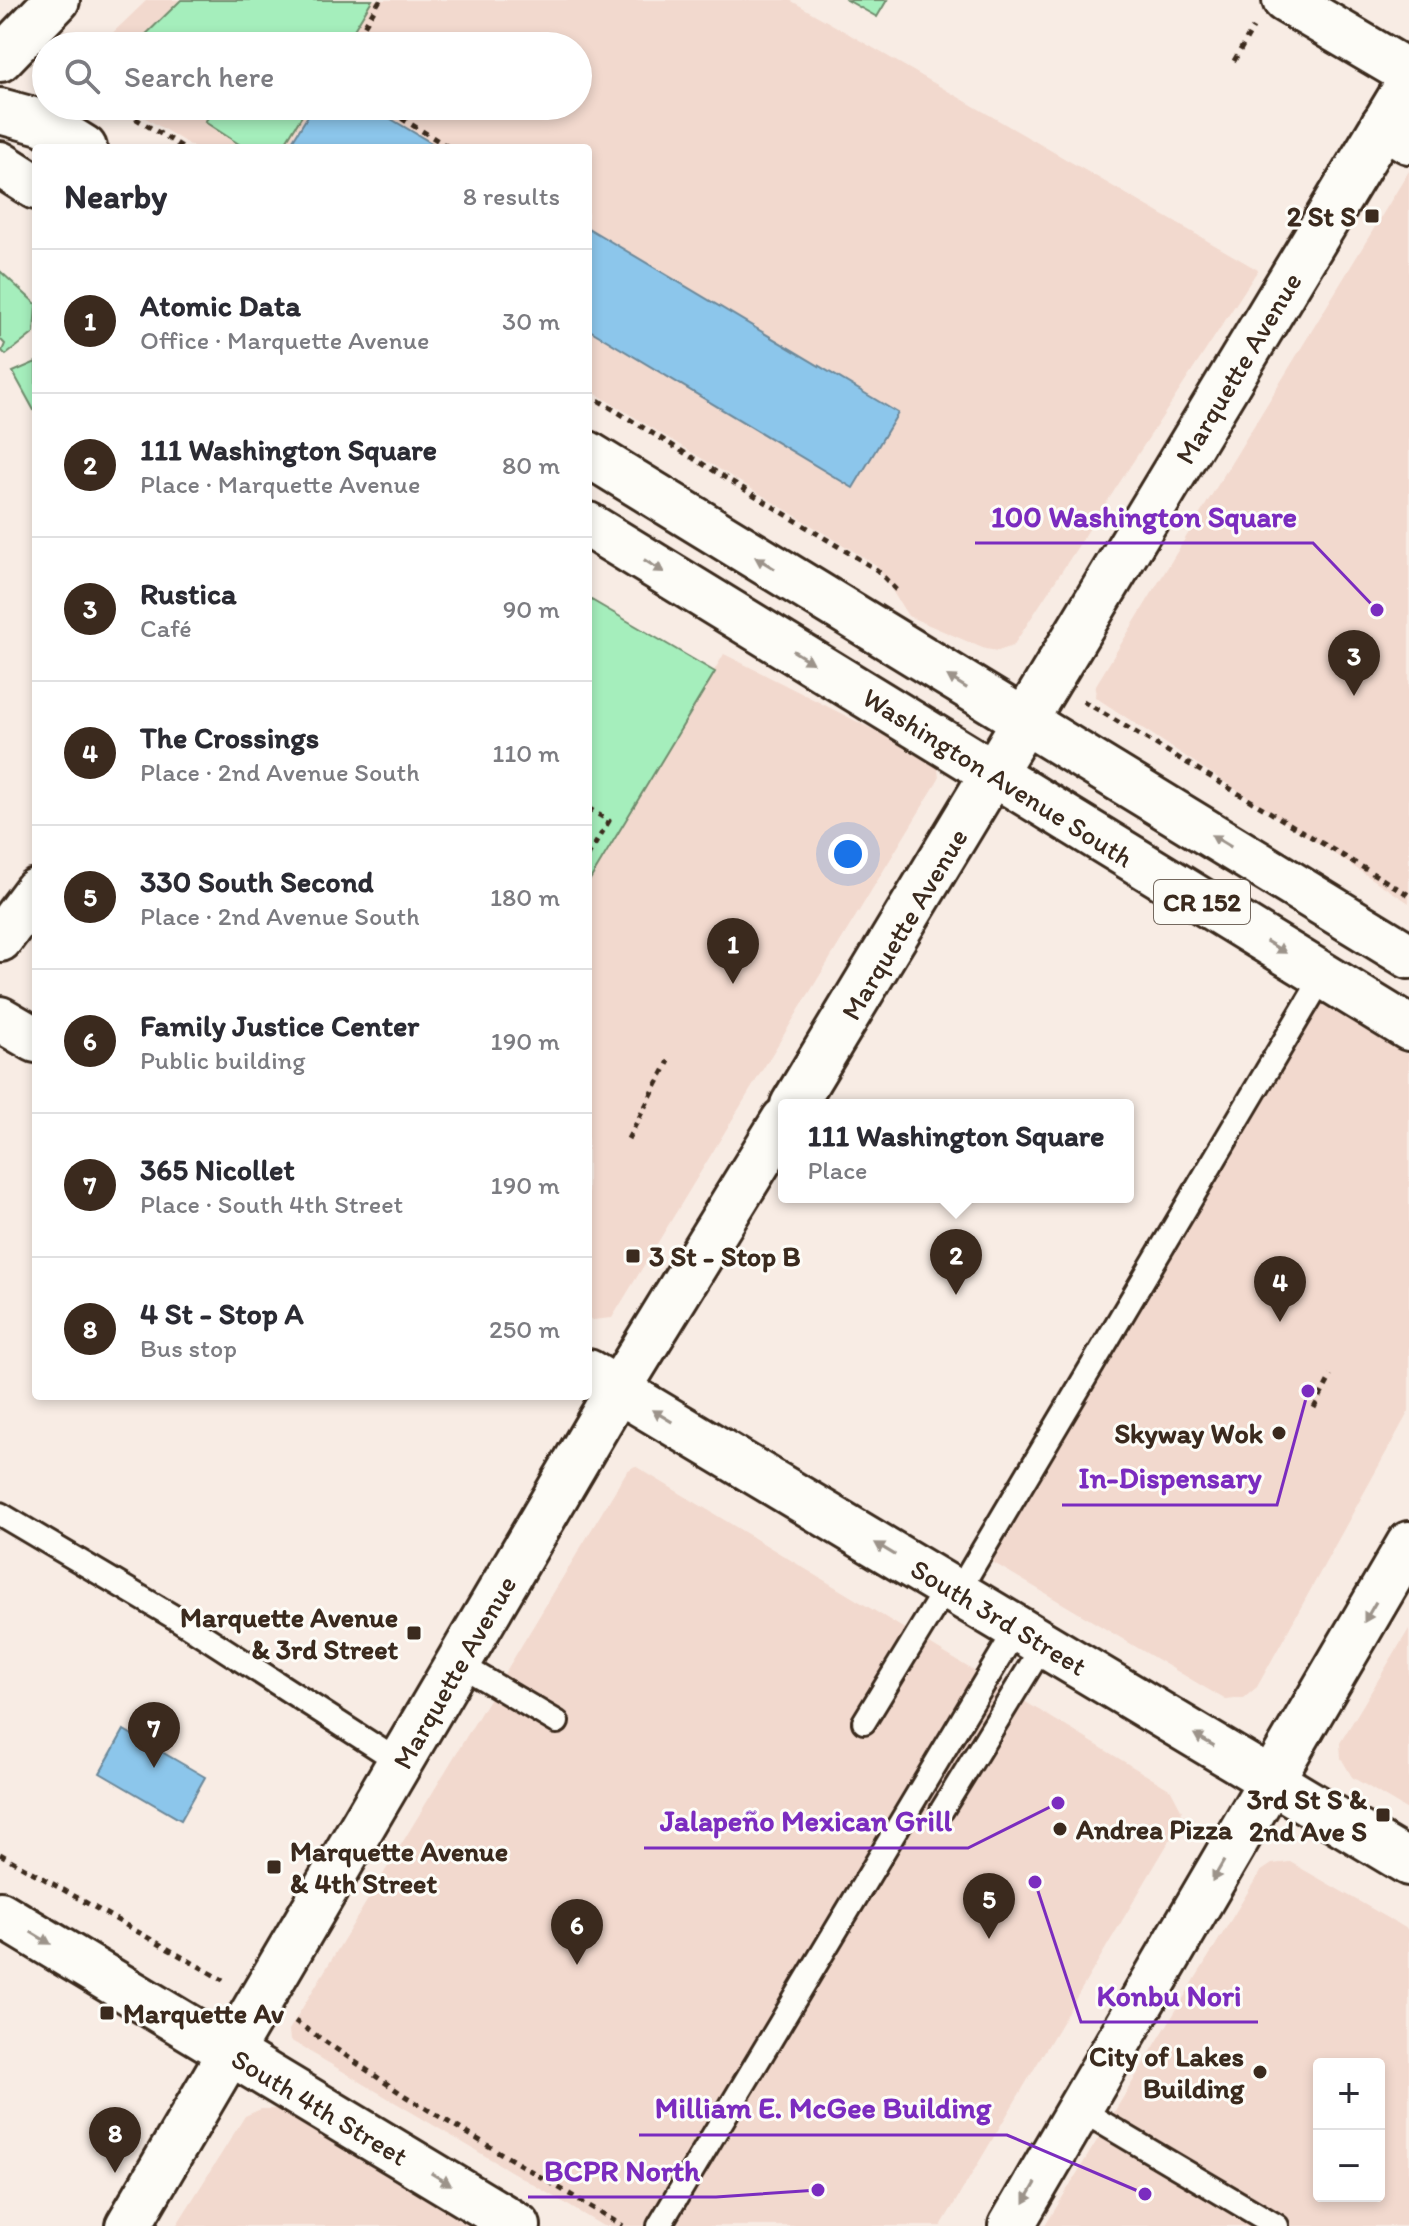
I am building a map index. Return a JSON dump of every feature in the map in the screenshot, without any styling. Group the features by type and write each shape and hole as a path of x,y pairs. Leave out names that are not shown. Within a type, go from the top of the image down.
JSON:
{"main road":[{"path":"0,59 57,0"},
{"path":"1270,12 1409,73"},
{"name":"Marquette Avenue","path":"797,1099 1025,721 1396,133 1409,83"},
{"path":"0,111 32,120"},
{"path":"33,120 44,123 78,144"},
{"path":"0,164 32,184"},
{"name":"Washington Avenue South","path":"592,456 1409,956"},
{"name":"Washington Avenue South","path":"592,527 1409,1028"},
{"path":"0,939 32,896"},
{"path":"0,1019 32,1038"},
{"name":"Marquette Avenue","path":"128,2226 459,1664 603,1381 778,1129"},
{"name":"South 3rd Street","path":"603,1381 1409,1863"},
{"path":"1011,2226 1409,1544"},
{"name":"South 4th Street","path":"0,1914 518,2226"}],"lane":[{"path":"864,1722 952,1589 1323,976"},
{"path":"0,1514 179,1620 401,1763"},
{"path":"942,1810 1030,1636"},
{"path":"659,2226 1030,1636"},
{"path":"459,1664 557,1722"},
{"path":"1079,2109 1277,2226"}],"path":[{"path":"361,32 380,0"},
{"path":"1234,61 1270,12"},
{"path":"138,120 177,144"},
{"path":"404,120 443,144"},
{"path":"592,396 877,570 905,599"},
{"path":"1097,709 1409,895"},
{"path":"592,810 609,821 592,849"},
{"path":"628,1139 669,1061"},
{"path":"1314,1408 1331,1376"},
{"path":"0,1854 203,1969"},
{"path":"315,2032 405,2096 623,2226"}],"shaded area":[{"path":"147,0 790,0 1258,270 1013,646 998,651 985,649 908,616 876,565 592,391 592,144 188,144 149,120 592,120 592,32 114,32"},
{"path":"1409,171 1409,903 1095,697 1096,685"},
{"path":"724,654 931,759 938,768 939,779 612,1318 593,1320 592,1320 592,876"},
{"path":"1312,998 1409,1055 1409,1411 1257,1687 1244,1698 1226,1700 977,1553"},
{"path":"635,1466 1171,1790 1182,1811 1180,1823 941,2226 603,2226 290,2040 289,2030 627,1471"},
{"path":"1409,1629 1409,1811 1352,1777 1341,1758 1340,1743"},
{"path":"1290,1862 1409,1930 1409,2226 1045,2226 1260,1872 1272,1864"},
{"path":"261,2109 277,2109 470,2226 176,2226 245,2116"}],"green space":[{"path":"181,0 372,0 353,32 148,32"},
{"path":"847,0 887,0 877,17"},
{"path":"299,120 284,144 239,144 205,122"},
{"path":"0,271 32,300 32,335 6,355 2,351 5,344 0,339"},
{"path":"32,364 32,407 13,372"},
{"path":"592,600 715,672 592,876"}],"water":[{"path":"305,120 393,120 433,144 290,144"},
{"path":"592,230 898,413 853,488 592,331"},
{"path":"124,1730 205,1777 181,1820 100,1773"}],"place":[{"name":"2 St S","path":"1372,216"},
{"name":"100 Washington Square","path":"1377,610"},
{"name":"Rustica","path":"1354,696"},
{"name":"Atomic Data","path":"733,984"},
{"name":"3 St - Stop B","path":"633,1256"},
{"name":"111 Washington Square","path":"956,1295"},
{"name":"The Crossings","path":"1280,1322"},
{"name":"In-Dispensary","path":"1308,1391"},
{"name":"Skyway Wok","path":"1279,1433"},
{"name":"Marquette Avenue & 3rd Street","path":"414,1633"},
{"name":"365 Nicollet","path":"154,1768"},
{"name":"Jalapeño Mexican Grill","path":"1058,1803"},
{"name":"3rd St S & 2nd Ave S","path":"1383,1815"},
{"name":"Andrea Pizza","path":"1060,1829"},
{"name":"Marquette Avenue & 4th Street","path":"274,1867"},
{"name":"Konbu Nori","path":"1035,1882"},
{"name":"330 South Second","path":"989,1939"},
{"name":"Family Justice Center","path":"577,1965"},
{"name":"Marquette Av","path":"107,2013"},
{"name":"City of Lakes Building","path":"1260,2072"},
{"name":"4 St - Stop A","path":"115,2173"},
{"name":"BCPR North","path":"818,2190"},
{"name":"Milliam E. McGee Building","path":"1145,2194"}]}
